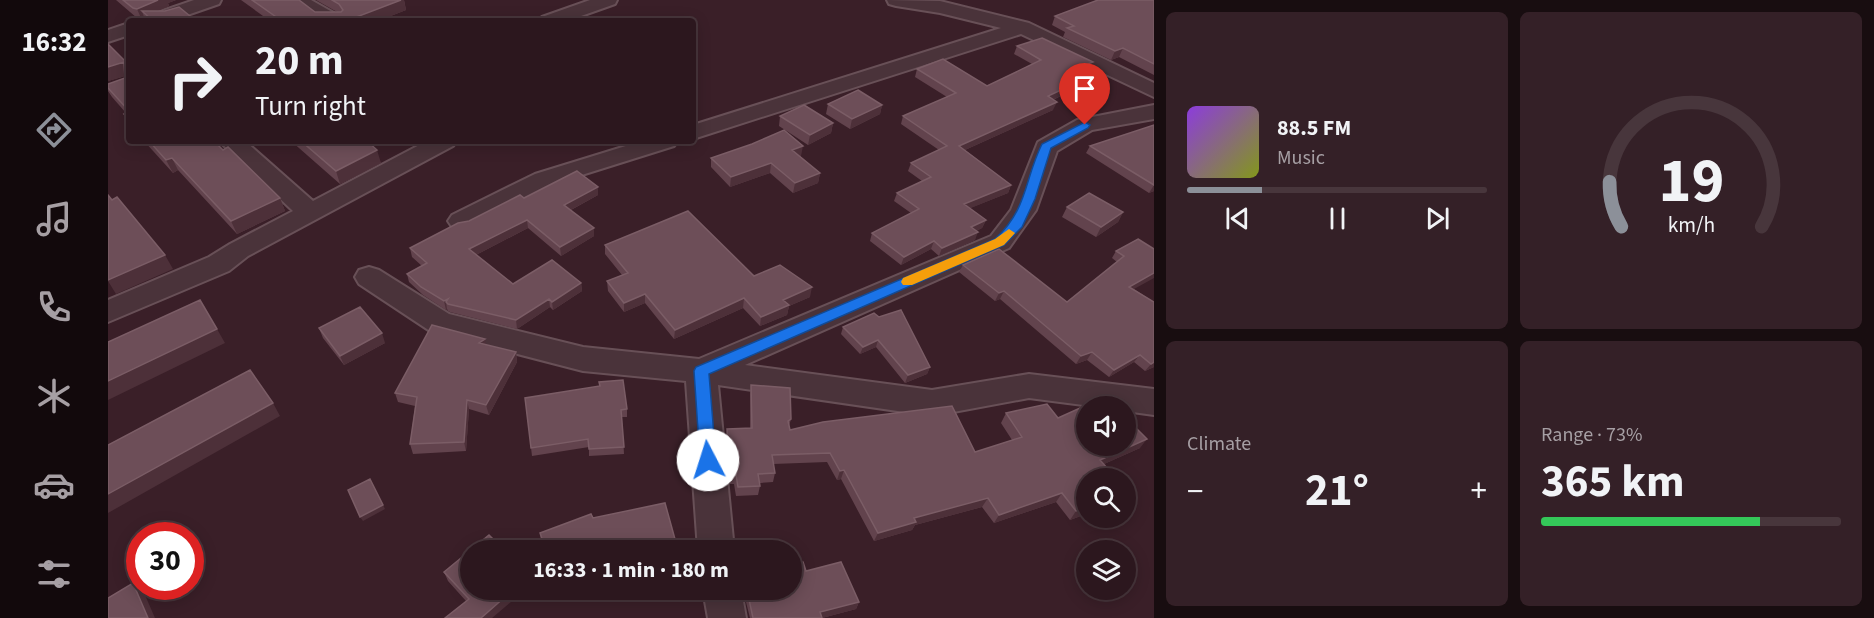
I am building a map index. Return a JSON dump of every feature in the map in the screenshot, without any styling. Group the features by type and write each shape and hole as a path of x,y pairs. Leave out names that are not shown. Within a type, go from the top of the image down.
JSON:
{"street":[{"path":"161,18 212,0"},
{"path":"558,18 609,0"},
{"path":"896,0 940,7 1022,27 1154,91"},
{"path":"298,9 315,10 329,18"},
{"path":"696,131 1022,27"},
{"path":"108,36 126,30"},
{"path":"701,371 1000,242 1016,227 1029,199 1046,147 1085,125 1154,112"},
{"path":"234,144 310,212"},
{"path":"108,312 219,264 239,250 439,144"},
{"path":"461,221 544,179 656,144"},
{"path":"369,277 440,323 583,359 701,371 932,404 1029,386 1154,402"},
{"path":"701,371 715,540"},
{"path":"724,600 727,618"}],"building":[{"path":"123,0 158,0 137,9"},
{"path":"252,0 299,0 315,12 341,12 343,10 339,4 332,0 401,0 354,18 278,18"},
{"path":"1098,0 1154,0 1154,64 1123,48 1115,51 1067,28 1074,26 1055,16"},
{"path":"179,7 192,18 150,18 142,11 165,11"},
{"path":"1042,38 1093,62 1073,70 1087,78 1048,96 1057,102 959,146 1011,185 964,204 986,220 971,227 978,232 942,248 934,241 904,257 872,233 919,209 897,193 931,177 911,163 947,146 903,116 956,93 917,69 943,59 987,86 1041,60 1017,46"},
{"path":"108,44 126,62 126,108 108,88 108,84 125,78 124,62 108,67"},
{"path":"858,90 882,105 852,119 828,104"},
{"path":"804,105 833,123 810,135 780,116"},
{"path":"1154,125 1154,185 1090,146"},
{"path":"784,130 803,146 792,150 820,173 795,183 771,163 731,177 711,158 752,144"},
{"path":"152,144 217,144 223,150 228,147 280,198 231,221 172,158 166,160"},
{"path":"304,144 370,144 377,150 336,171"},
{"path":"577,171 598,187 564,205 594,228 560,247 527,220 469,249 513,284 552,260 581,283 552,302 549,299 516,320 448,304 446,302 448,299 444,301 421,287 407,274 427,263 410,248 458,223 469,221 520,195 524,198"},
{"path":"1089,193 1123,212 1101,227 1067,207"},
{"path":"108,195 112,200 117,197 165,255 108,280"},
{"path":"688,211 754,276 780,265 812,287 783,300 789,305 761,317 744,298 675,330 645,294 624,303 607,281 628,273 605,245"},
{"path":"1138,239 1154,249 1154,273 1129,287 1154,302 1154,362 1151,364 1140,355 1114,370 1092,352 1081,356 1004,291 999,293 963,265 999,249 1067,302 1124,256 1116,251"},
{"path":"200,300 217,329 108,381 108,342"},
{"path":"360,307 382,333 340,356 319,328"},
{"path":"901,310 930,367 908,375 878,340 863,347 843,327 874,313 879,317"},
{"path":"432,325 485,339 479,343 516,352 486,405 467,400 464,442 410,444 417,397 395,393"},
{"path":"250,370 273,403 108,494 108,445"},
{"path":"623,380 627,409 621,410 624,447 589,449 588,439 531,448 525,398 600,386 599,382"},
{"path":"751,385 790,388 791,419 788,421 790,430 823,422 952,406 975,452 1022,437 1006,413 1047,404 1058,418 1076,410 1076,456 1109,456 1100,460 1107,468 1076,468 1076,511 1062,493 999,515 988,498 914,518 916,522 878,533 844,470 840,471 830,453 772,455 775,473 758,474 760,486 738,487 736,475 731,475 727,429 752,428"},
{"path":"1136,428 1147,439 1136,444"},
{"path":"370,479 383,505 360,517 348,490"},
{"path":"665,503 675,540 542,540 540,533 591,514 593,518"},
{"path":"489,535 494,540 483,540"},
{"path":"460,559 460,589 444,572"},
{"path":"802,562 806,571 841,562 859,602 820,612 822,618 753,618 749,600 802,600"},
{"path":"126,587 126,600 140,600 148,618 108,618 108,598"},
{"path":"468,600 502,600 481,618 445,618"}],"slow traffic":[{"path":"908,282 1000,242 1009,233"}],"route":[{"path":"708,460 701,371 1000,242 1016,227 1029,199 1046,147 1085,125"}]}
